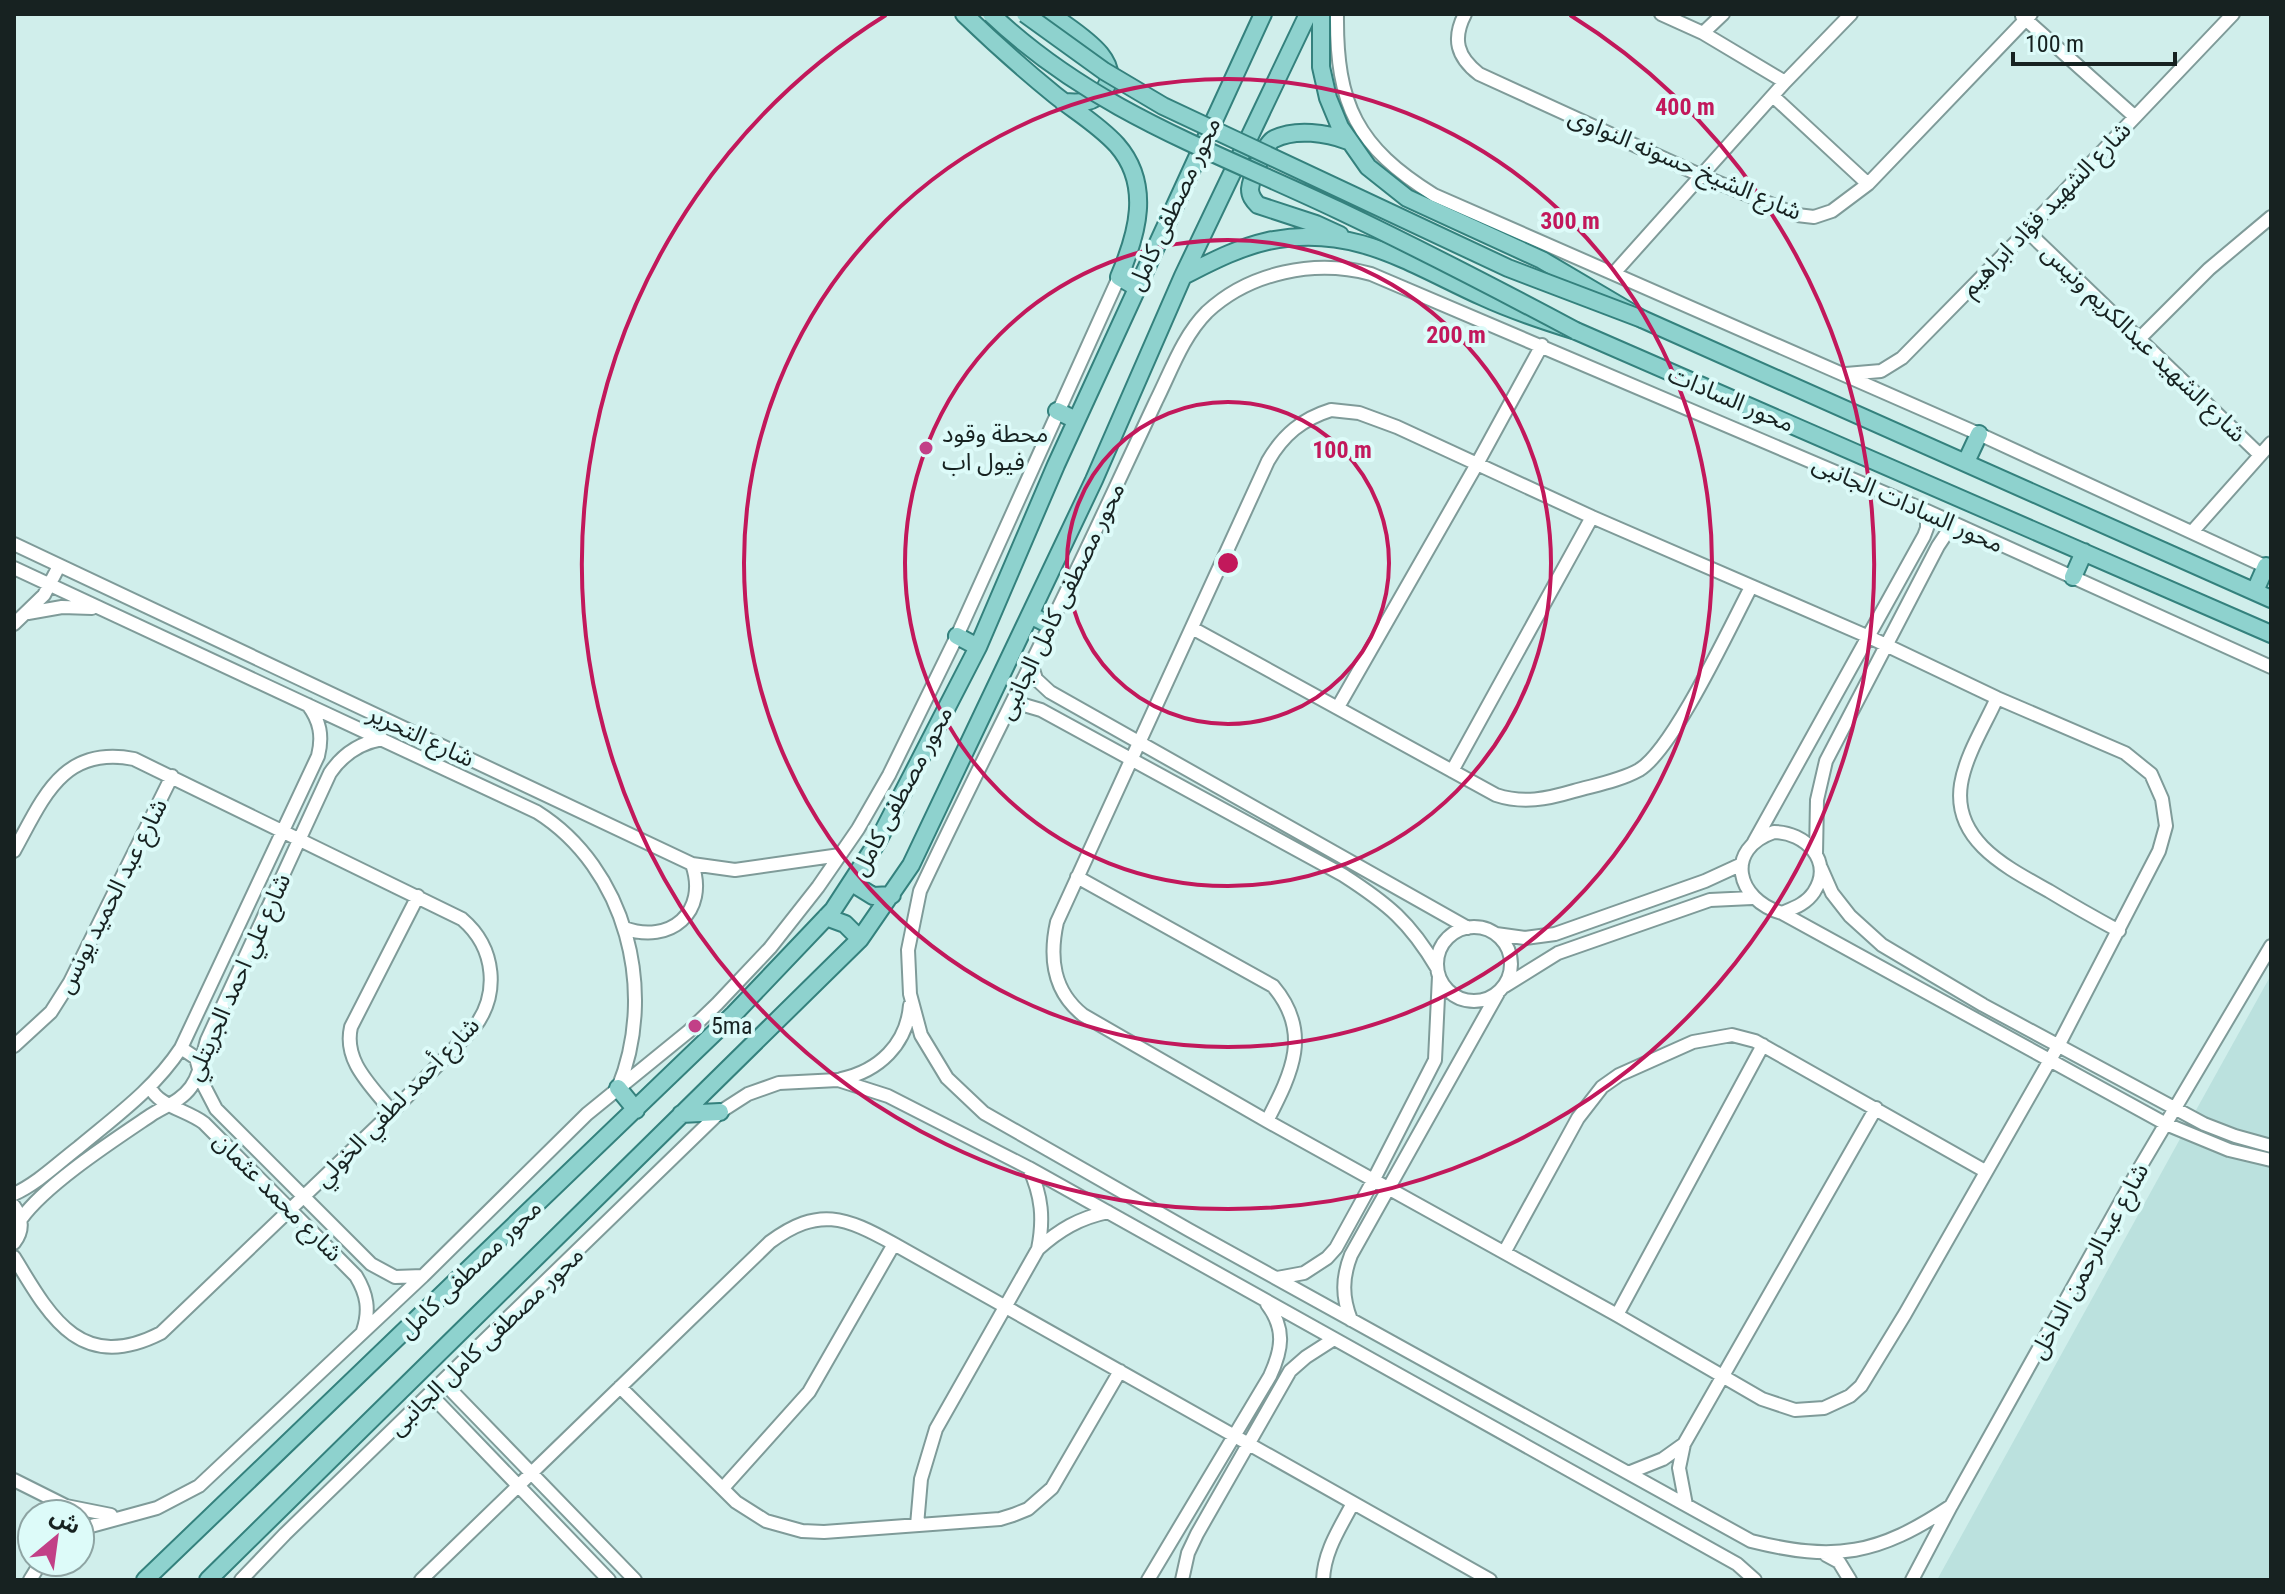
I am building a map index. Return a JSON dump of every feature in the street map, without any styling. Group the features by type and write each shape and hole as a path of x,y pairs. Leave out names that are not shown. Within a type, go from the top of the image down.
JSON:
{"main road":[{"path":"964,14 1018,64 1118,146 1134,180 1138,205 1137,230 1119,277 1136,287"},
{"path":"991,14 1061,71 1152,127 1338,210 1576,331"},
{"path":"1025,14 1104,71 1163,106 1508,268 1642,319"},
{"path":"1051,14 1103,56 1109,68 1107,86 1099,96 1080,103 1063,102"},
{"name":"محور مصطفى كامل","path":"145,1580 734,1014 826,917 852,883 878,841 978,647 1076,420 1263,14"},
{"name":"محور مصطفى كامل","path":"208,1580 860,939 892,895 911,865 1094,480 1183,276 1308,14"},
{"name":"محور السادات","path":"1321,14 1320,53 1324,83 1334,113 1348,141 1368,167 1407,198 1542,260 1642,319 2271,599"},
{"path":"1346,239 1316,224 1258,205 1250,190 1266,147 1274,139 1315,133 1348,141"},
{"name":"محور السادات","path":"1183,276 1226,254 1269,241 1315,236 1346,239 1385,251 1516,312 1576,331 2271,634"},
{"path":"1057,411 1076,420"},
{"path":"1966,462 1979,434"},
{"path":"2073,577 2084,552"},
{"path":"2255,591 2268,568"},
{"path":"1030,615 1050,625"},
{"path":"957,636 978,647"},
{"path":"852,883 873,896 892,895"},
{"path":"826,917 845,924 860,939"},
{"path":"618,1088 636,1110"},
{"path":"681,1114 720,1112"}],"street":[{"path":"1337,14 1337,61 1350,108 1359,127 1377,153 1396,171 1434,195 1979,434 2268,568"},
{"name":"شارع الشيخ حسونه النواوى","path":"1465,14 1456,38 1457,46 1467,64 1479,74 1702,176 1803,217 1832,211 1868,184 2025,16"},
{"path":"1661,14 1703,33 1785,82"},
{"path":"1703,33 1723,14"},
{"path":"1615,272 1785,82 1851,14"},
{"name":"شارع الشهيد فؤاد ابراهيم","path":"1843,375 1881,371 1897,362 2027,231 2233,14"},
{"path":"2025,16 2134,116"},
{"path":"1773,96 1868,184"},
{"path":"2140,338 2209,269 2271,217"},
{"name":"شارع الشهيد عبدالكريم ونيس","path":"2027,231 2260,455"},
{"name":"محور السادات الجانبى","path":"1194,328 1222,299 1269,277 1319,266 1346,267 1371,274 1927,511 2271,667"},
{"path":"96,1524 172,1502 199,1486 423,1276 587,1114 689,1031 744,976 794,918 840,855 889,775 957,636 1119,277"},
{"name":"محور مصطفى كامل الجانبى","path":"910,994 908,950 920,891 1182,346 1194,328"},
{"path":"1338,707 1542,345"},
{"path":"1331,410 1359,413 1477,464 2125,753 2151,774 2158,787 2165,812 2164,837 2159,851 2058,1046 1905,1314 1856,1392 1824,1408 1801,1410 1770,1403 1083,1015 1069,1003 1057,983 1053,944 1057,922 1268,461 1284,438 1304,420 1331,410"},
{"path":"2192,532 2271,443"},
{"path":"1927,511 1924,536 1746,852 1742,876 1752,898 1821,932 2166,1124 2229,1150 2271,1160"},
{"path":"1452,771 1592,517"},
{"path":"1816,854 1821,774 1942,539 1960,526"},
{"name":"شارع التحرير","path":"14,544 692,864 735,870 840,855"},
{"path":"14,624 28,613 50,585 59,566"},
{"name":"شارع التحرير","path":"14,568 552,821 577,843 598,870 609,888 624,928 633,987 634,1018 628,1063 618,1088"},
{"path":"1192,628 1496,795 1530,801 1554,798 1640,769 1674,729 1751,587"},
{"path":"28,613 62,607 101,609"},
{"path":"1031,663 1036,679 1050,692 1468,928"},
{"path":"1997,698 1961,785 1964,815 1973,836 2005,867 2119,931"},
{"name":"شارع علي احمد الجريتلي","path":"14,1194 39,1179 150,1087 181,1048 321,745 319,724 308,705"},
{"path":"1010,707 1024,705 1041,710 1343,875 1383,900 1414,932 1444,985 1459,998 1479,1001 1558,953 1710,900 1752,898"},
{"name":"شارع علي احمد الجريتلي","path":"21,1219 35,1202 109,1144 188,1091 200,1070 207,1040 337,763 357,746 382,739"},
{"name":"شارع أحمد لطفي الخولي","path":"14,851 52,785 72,767 84,761 122,757 172,776 462,919 472,927 487,954 492,985 483,1016 392,1112 161,1333 133,1345 88,1342 61,1327 49,1314 14,1257"},
{"name":"شارع عبد الحميد يونس","path":"14,1046 40,1025 65,991 172,776"},
{"path":"1754,842 1774,832 1785,832 1805,840 1816,854 1832,893 1850,916 1882,945 1983,1005 2204,1124 2271,1146"},
{"path":"624,928 646,934 667,930 677,924 692,907 695,896 697,885 692,864"},
{"path":"1277,1278 1304,1273 1336,1248 1435,1060 1438,972 1441,947 1448,938 1468,928 1478,927 1496,934 1525,938 1555,934 1705,881 1742,864"},
{"path":"1782,913 1807,900 1818,882 1821,868"},
{"path":"1077,877 1273,986 1282,996 1292,1017 1296,1052 1284,1088 1267,1121"},
{"path":"392,1112 352,1058 348,1037 418,896"},
{"path":"1351,1320 1344,1294 1346,1268 1511,973 1511,958 1506,945 1496,934"},
{"name":"شارع عبدالرحمن الداخل","path":"1912,1580 2175,1107 2271,946"},
{"path":"838,1080 868,1071 892,1051 906,1024 910,994"},
{"path":"910,994 921,1035 933,1057 964,1097 984,1113 1751,1541 1792,1551 1824,1554 1876,1546 1916,1530 1951,1506"},
{"path":"1505,1251 1578,1118 1602,1087 1619,1075 1663,1054 1714,1037 1744,1036 1763,1045 1985,1171"},
{"path":"1617,1315 1763,1045"},
{"name":"شارع محمد عثمان","path":"181,1048 196,1058 208,1097 216,1109 382,1272 409,1279 423,1276"},
{"path":"838,1080 888,1096 1029,1168 1737,1564 1755,1580"},
{"name":"محور مصطفى كامل الجانبى","path":"241,1580 720,1112 748,1094 779,1083 838,1080"},
{"name":"شارع محمد عثمان","path":"150,1087 157,1099 194,1115 204,1123 356,1276 364,1289 367,1304 367,1319 362,1334"},
{"path":"1686,1505 1679,1468 1684,1444 1876,1108"},
{"path":"917,1525 921,1479 936,1429 1038,1249 1042,1207 1038,1187 1029,1168"},
{"path":"14,1206 21,1219 20,1234 14,1243"},
{"path":"1038,1249 1070,1224 1108,1212"},
{"path":"428,1578 531,1473 770,1242 788,1229 822,1218 858,1224 1490,1580"},
{"path":"1178,1251 1189,1230"},
{"path":"723,1488 809,1392 894,1244"},
{"path":"1148,1580 1270,1376 1281,1347 1279,1323 1262,1298"},
{"path":"1182,1580 1188,1553 1197,1534 1290,1371 1334,1339"},
{"path":"620,1387 750,1513 793,1529 824,1532 1000,1519 1028,1509 1041,1500 1061,1474 1120,1371"},
{"path":"444,1383 635,1580"},
{"path":"431,1395 609,1580"},
{"path":"1628,1473 1663,1459 1684,1444"},
{"path":"14,1480 66,1506 97,1514 126,1516"},
{"path":"1323,1580 1323,1564 1353,1503"},
{"path":"1824,1554 1839,1562 1850,1580"}],"shaded area":[{"path":"2271,975 2271,1580 1937,1580 2175,1148"}],"place":[{"name":"محطة وقود فيول اب","path":"926,448"},
{"name":"5ma","path":"695,1026"}]}
